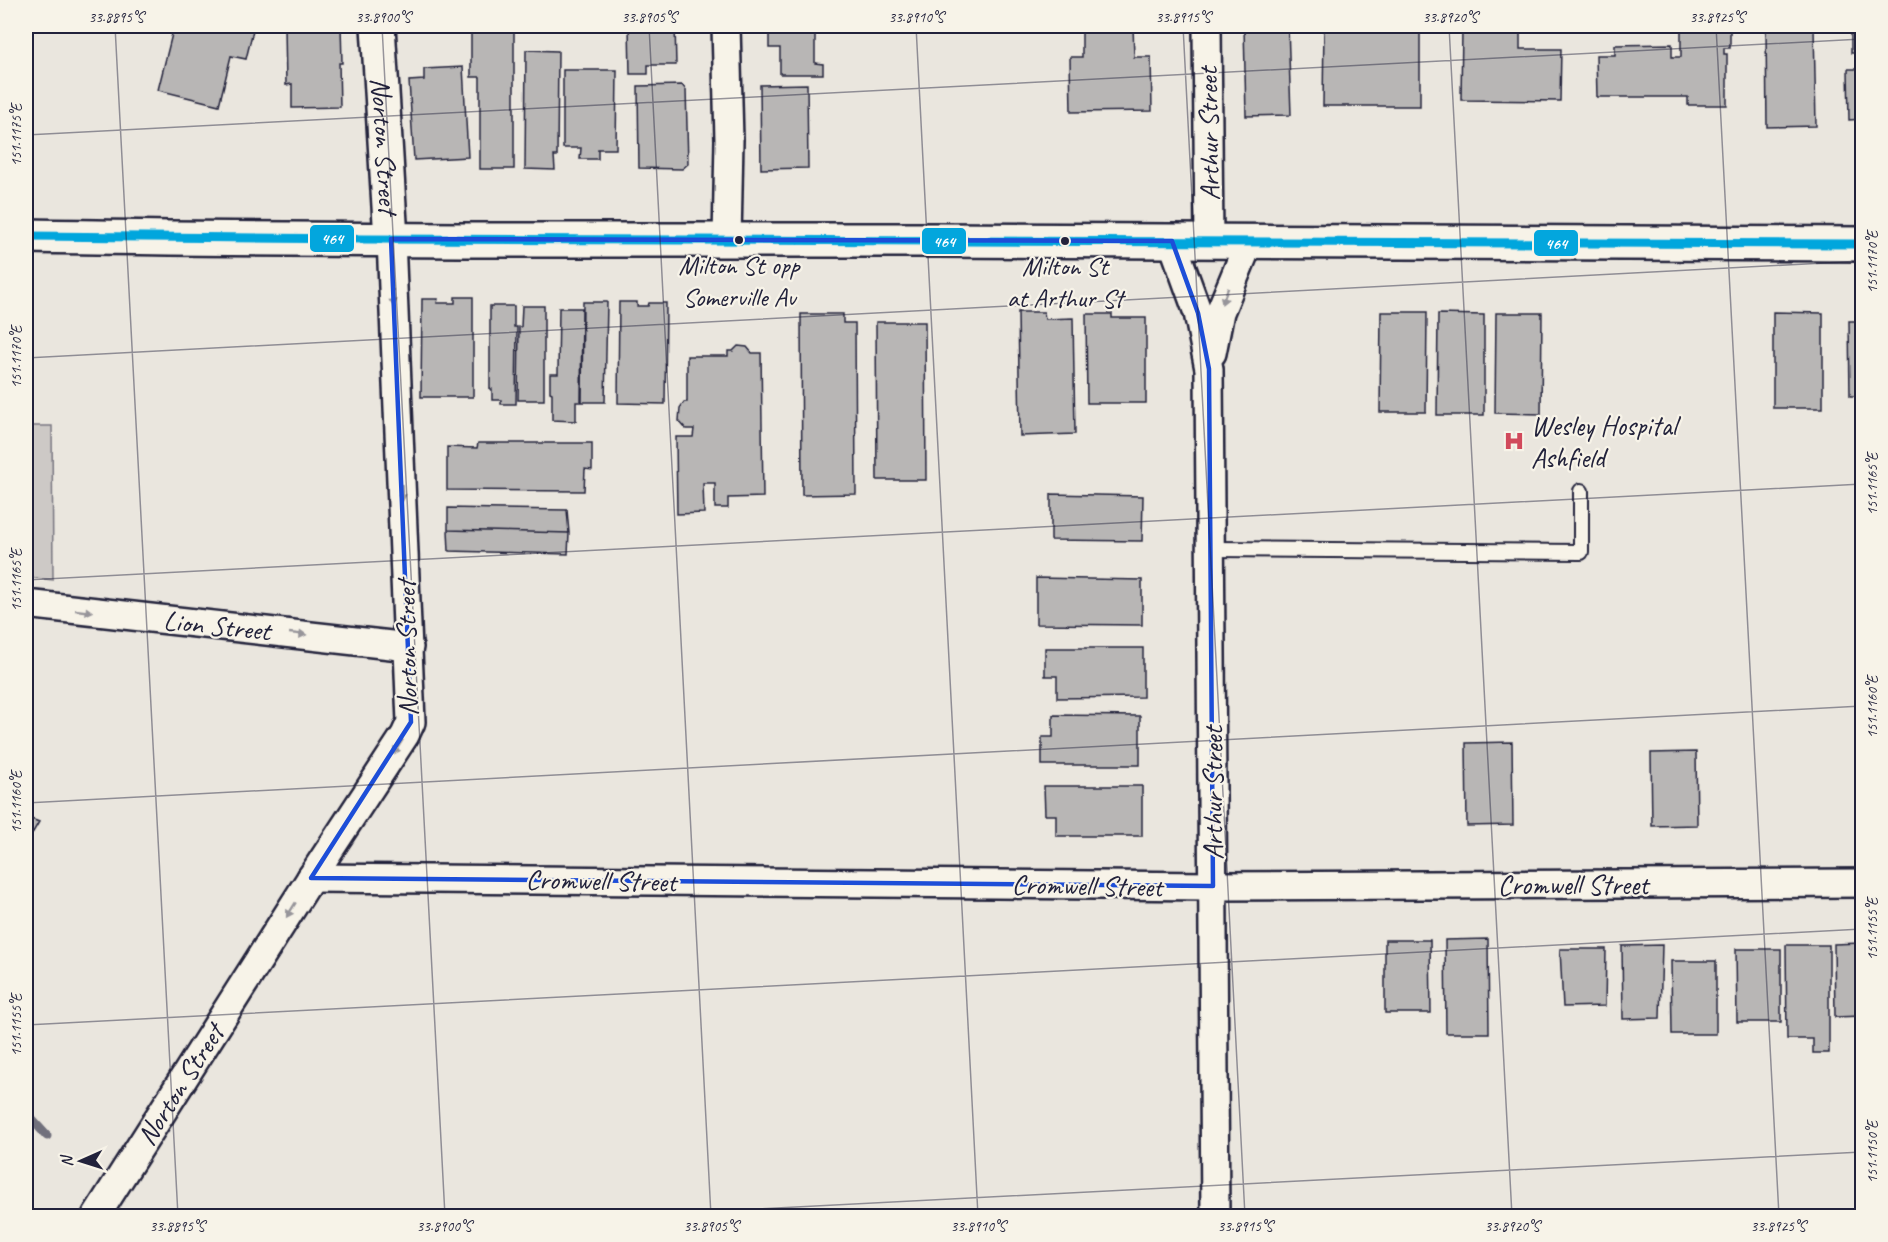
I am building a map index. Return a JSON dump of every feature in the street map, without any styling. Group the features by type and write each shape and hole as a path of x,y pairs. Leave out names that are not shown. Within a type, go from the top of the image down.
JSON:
{"main road":[{"name":"Norton Street","path":"378,26 391,239"},
{"path":"26,236 1863,244"}],"street":[{"path":"726,26 729,140 727,240"},
{"name":"Arthur Street","path":"1207,26 1209,242"},
{"name":"Norton Street","path":"96,1216 405,735 411,722 391,239"},
{"name":"Arthur Street","path":"1172,241 1198,313 1209,369 1215,1216"},
{"name":"Arthur Street","path":"1209,369 1220,312 1249,242"},
{"name":"Lion Street","path":"26,604 409,647"},
{"name":"Cromwell Street","path":"312,878 1213,886 1863,883"}],"lane":[{"path":"1211,549 1581,552 1581,491"}],"highlighted area":[{"path":"391,239 1172,241 1198,313 1209,369 1213,886 311,878 411,722"}],"shaded area":[{"path":"26,426 52,426 53,580 26,577"}],"building":[{"path":"174,26 254,26 246,59 231,56 219,105 158,90"},
{"path":"285,26 341,26 340,107 292,108 292,84 286,85"},
{"path":"629,26 675,26 676,65 648,65 648,74 630,74"},
{"path":"769,26 815,26 815,63 823,64 823,74 780,74 780,48 769,48"},
{"path":"1082,26 1133,26 1134,57 1151,57 1152,111 1071,112 1070,57 1082,57"},
{"path":"1244,26 1288,26 1291,115 1246,116"},
{"path":"1324,26 1420,26 1420,106 1323,106"},
{"path":"1471,26 1520,26 1520,49 1561,49 1560,101 1461,100 1462,29 1471,29"},
{"path":"1681,26 1730,26 1730,48 1724,48 1724,54 1727,54 1727,105 1688,105 1688,97 1597,97 1596,55 1615,55 1615,45 1672,44 1672,57 1681,57"},
{"path":"1851,26 1862,26 1862,53 1851,53"},
{"path":"1766,28 1814,28 1816,126 1767,127"},
{"path":"471,31 514,31 514,169 480,169 480,77 471,77"},
{"path":"526,50 558,51 555,170 525,169"},
{"path":"463,67 468,157 414,160 409,81 424,80 424,69"},
{"path":"1848,69 1862,69 1862,119 1849,120"},
{"path":"563,70 617,70 616,149 598,149 598,159 580,159 581,148 563,148"},
{"path":"807,84 808,168 761,169 760,85"},
{"path":"682,85 686,90 688,164 682,169 639,168 638,86"},
{"path":"455,297 473,297 473,397 421,397 422,299 438,299 437,303 455,303"},
{"path":"583,302 607,302 605,402 582,402"},
{"path":"619,302 637,302 637,306 666,303 665,404 618,403"},
{"path":"490,306 514,306 514,327 517,327 516,404 501,404 501,400 492,400"},
{"path":"522,306 544,306 544,400 518,400 519,327 521,327"},
{"path":"559,308 582,308 581,402 576,402 576,421 552,420 550,374 558,374"},
{"path":"1018,312 1044,312 1045,319 1073,318 1075,434 1020,436"},
{"path":"1381,312 1427,312 1426,412 1380,412"},
{"path":"1773,312 1823,313 1823,408 1773,408"},
{"path":"1496,313 1542,313 1541,414 1495,413"},
{"path":"801,314 843,314 843,323 855,323 856,494 802,495"},
{"path":"1086,314 1112,314 1112,318 1146,318 1146,403 1087,403"},
{"path":"1438,314 1484,315 1484,415 1437,415"},
{"path":"1849,321 1862,321 1862,396 1850,396"},
{"path":"876,322 925,322 926,480 877,480"},
{"path":"738,346 747,347 752,353 761,353 763,497 728,498 728,508 715,508 715,483 703,483 704,513 677,514 676,437 693,437 694,429 686,429 679,421 680,408 684,402 687,402 687,356 728,356 728,351 733,351"},
{"path":"478,443 592,443 592,470 585,469 584,491 447,490 447,447 477,448"},
{"path":"1051,494 1143,496 1142,541 1051,540"},
{"path":"448,508 567,510 569,533 448,530"},
{"path":"448,530 569,533 568,554 449,551"},
{"path":"1036,578 1142,580 1142,625 1036,624"},
{"path":"1045,648 1143,648 1143,697 1057,698 1057,676 1045,676"},
{"path":"1053,715 1140,716 1140,765 1042,765 1042,737 1053,737"},
{"path":"1512,742 1513,825 1467,826 1466,743"},
{"path":"1696,752 1697,825 1652,826 1651,753"},
{"path":"1044,786 1142,786 1142,836 1056,836 1056,815 1045,815"},
{"path":"26,817 39,822 26,844"},
{"path":"1488,939 1489,1033 1446,1033 1445,940"},
{"path":"1385,940 1430,940 1431,1013 1385,1013"},
{"path":"1862,943 1862,1016 1835,1017 1834,944"},
{"path":"1662,945 1660,1018 1623,1019 1622,946"},
{"path":"1786,945 1829,945 1829,1053 1813,1053 1813,1039 1787,1039"},
{"path":"1560,949 1606,949 1605,1006 1563,1007"},
{"path":"1736,949 1781,949 1781,1022 1737,1022"},
{"path":"1671,961 1716,961 1716,1034 1672,1034"}],"waterway":[{"path":"26,1113 47,1136"}],"transit line":[{"name":"464","path":"26,236 1862,244"}],"place":[{"name":"Milton St opp Somerville Av","path":"739,240"},
{"name":"Milton St at Arthur St","path":"1065,241"},
{"name":"Wesley Hospital Ashfield","path":"1514,441"}]}
